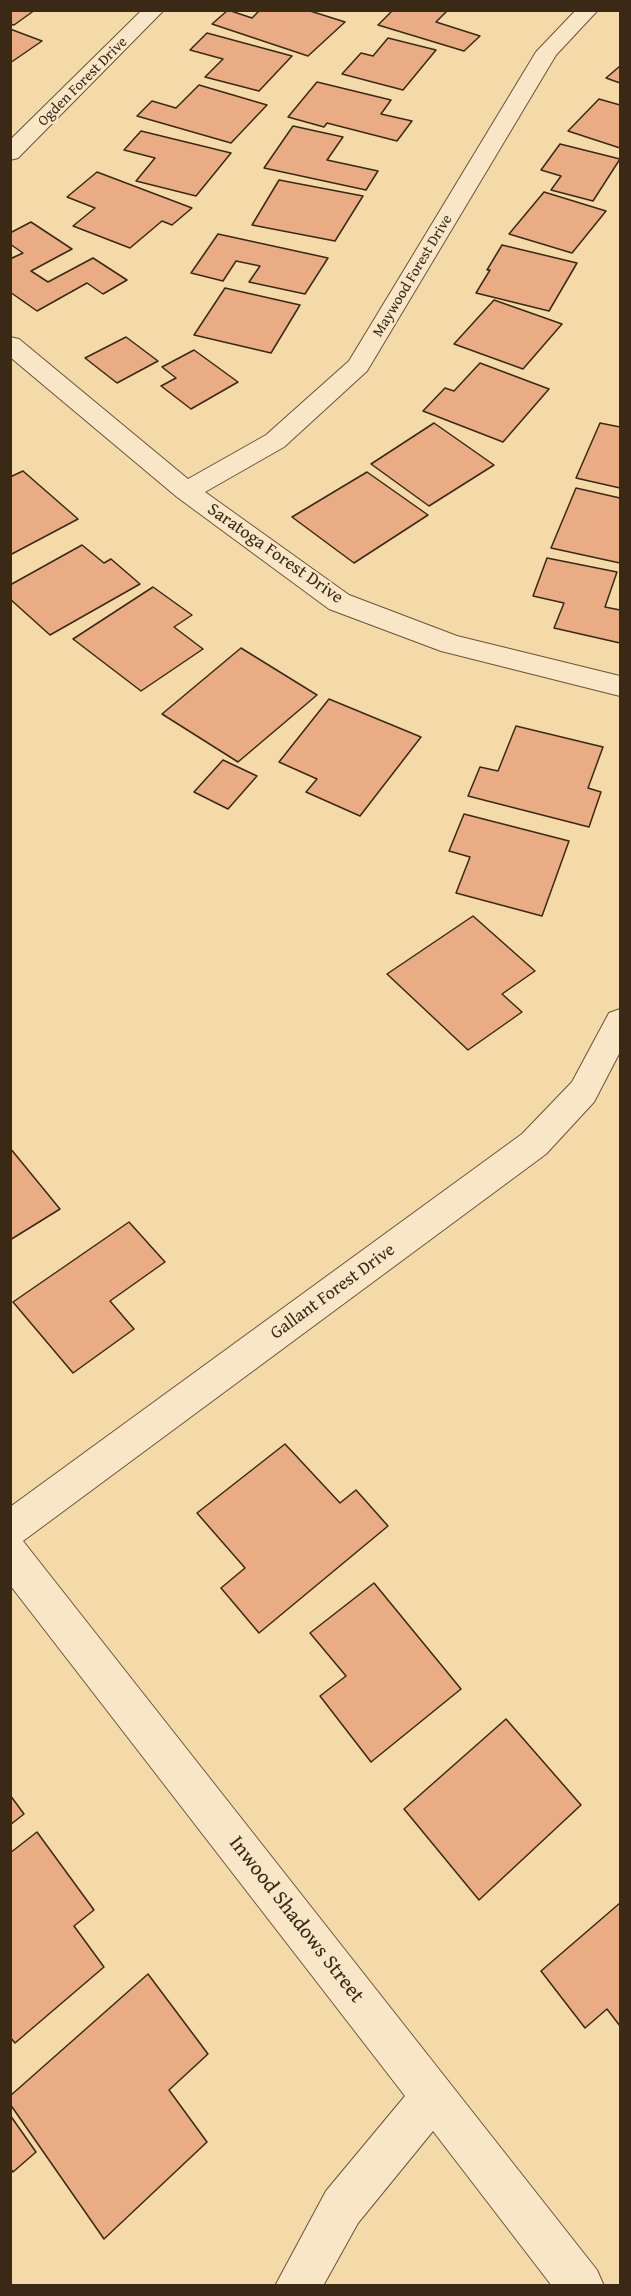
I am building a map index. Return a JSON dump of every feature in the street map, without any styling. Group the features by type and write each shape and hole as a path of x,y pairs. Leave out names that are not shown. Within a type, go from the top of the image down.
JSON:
{"street":[{"name":"Ogden Forest Drive","path":"10,153 154,10"},
{"name":"Maywood Forest Drive","path":"186,491 275,441 358,366 548,52 588,10"},
{"name":"Saratoga Forest Drive","path":"10,344 186,491 339,602 451,644 621,686"},
{"name":"Gallant Forest Drive","path":"10,1529 534,1144 583,1092 621,1022"},
{"name":"Inwood Shadows Street","path":"10,1554 581,2286"},
{"path":"298,2286 342,2207 433,2096"}],"building":[{"path":"10,10 35,10 14,25 10,24"},
{"path":"228,10 252,18 260,10 307,10 345,22 308,56 212,24"},
{"path":"393,10 448,10 436,22 480,36 464,51 378,25"},
{"path":"10,29 42,41 10,63"},
{"path":"207,33 292,56 259,91 205,77 223,59 190,50"},
{"path":"388,38 436,50 403,90 342,74 361,53 373,56"},
{"path":"620,66 620,83 606,78"},
{"path":"317,82 391,100 381,114 412,121 397,141 327,123 324,127 288,117"},
{"path":"199,85 267,105 231,143 137,116 152,101 176,108"},
{"path":"599,99 620,105 620,148 568,131"},
{"path":"293,126 343,137 327,160 378,171 366,190 264,168"},
{"path":"141,131 231,153 196,196 136,181 155,158 124,150"},
{"path":"560,144 620,159 593,201 551,190 561,176 541,170"},
{"path":"97,172 192,208 172,225 162,221 130,248 73,226 95,208 67,197"},
{"path":"279,180 363,196 335,241 252,225"},
{"path":"544,192 606,211 572,253 509,234"},
{"path":"31,222 72,249 31,271 48,282 93,258 127,280 103,294 87,283 37,311 10,292 10,259 23,253 10,244 10,233"},
{"path":"218,234 328,258 305,294 249,282 260,266 236,261 223,281 191,273"},
{"path":"502,245 577,263 549,311 476,293"},
{"path":"225,288 300,305 271,353 194,335"},
{"path":"494,300 562,324 523,369 454,344"},
{"path":"126,337 158,361 117,383 85,358"},
{"path":"194,350 238,382 191,409 161,386 176,378 162,367"},
{"path":"480,363 549,389 503,442 423,411 445,388 454,391"},
{"path":"434,423 494,465 429,506 371,464"},
{"path":"600,423 620,427 620,488 576,478"},
{"path":"23,471 78,519 10,555 10,477"},
{"path":"367,472 428,515 354,563 292,517"},
{"path":"576,488 620,498 620,563 551,548"},
{"path":"82,545 104,563 111,559 140,584 50,635 10,599 10,585"},
{"path":"547,558 617,572 605,607 620,610 620,643 554,628 564,603 533,596"},
{"path":"153,587 192,615 174,627 203,649 141,691 73,639"},
{"path":"241,648 317,695 238,762 162,714"},
{"path":"329,699 421,737 360,816 306,792 317,779 279,762"},
{"path":"516,726 603,747 588,788 601,792 589,827 468,796 480,767 498,771"},
{"path":"223,760 257,776 228,809 194,792"},
{"path":"464,814 569,841 542,916 456,893 470,857 449,851"},
{"path":"473,916 535,971 502,994 522,1012 468,1050 387,974"},
{"path":"10,1148 60,1209 10,1240"},
{"path":"129,1222 165,1262 110,1301 134,1329 73,1373 13,1302"},
{"path":"285,1444 340,1503 356,1490 388,1526 259,1633 221,1588 245,1568 197,1513"},
{"path":"374,1583 461,1689 371,1762 320,1696 346,1676 310,1633"},
{"path":"506,1719 581,1805 479,1900 404,1809"},
{"path":"10,1795 24,1814 10,1825"},
{"path":"37,1832 94,1910 74,1926 104,1967 15,2043 10,2037 10,1853"},
{"path":"620,1903 620,2026 607,2009 585,2028 541,1971"},
{"path":"148,1974 208,2054 169,2090 207,2142 104,2239 10,2104 10,2096"},
{"path":"10,2115 36,2152 13,2172 10,2168"}]}
